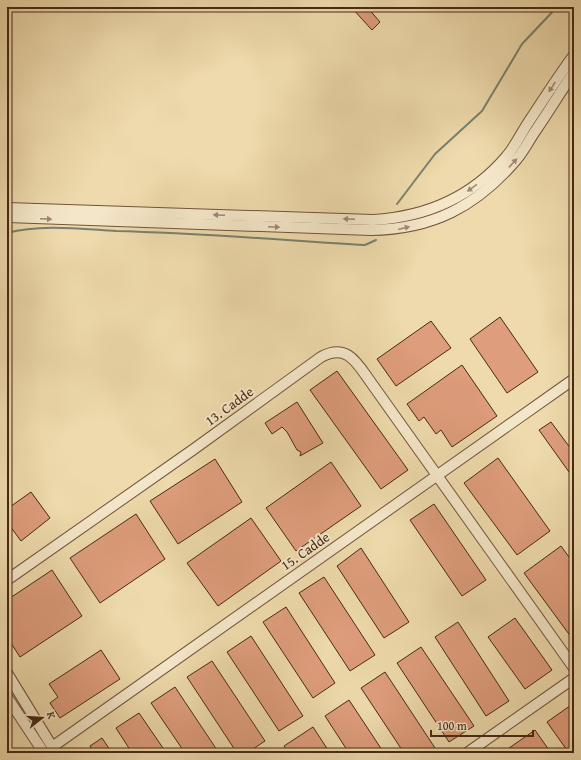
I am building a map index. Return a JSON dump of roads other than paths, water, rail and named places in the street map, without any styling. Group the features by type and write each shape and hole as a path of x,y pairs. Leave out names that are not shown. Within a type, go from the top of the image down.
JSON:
{"street":[{"path":"7,208 373,220 407,216 430,210 462,196 485,179 507,156 574,55"},
{"path":"7,217 371,230 397,230 425,223 460,209 490,188 517,160 574,72"},
{"name":"13. Cadde","path":"7,580 194,449 321,357 328,353 337,352 350,355 574,668"},
{"name":"15. Cadde","path":"51,751 574,379"},
{"path":"7,673 51,751"},
{"path":"467,753 574,678"},
{"path":"7,697 51,751"}],"waterway":[{"path":"397,204 435,154 482,111 522,44 557,7"},
{"path":"7,233 20,230 61,228 209,235 365,245 376,240"}]}
